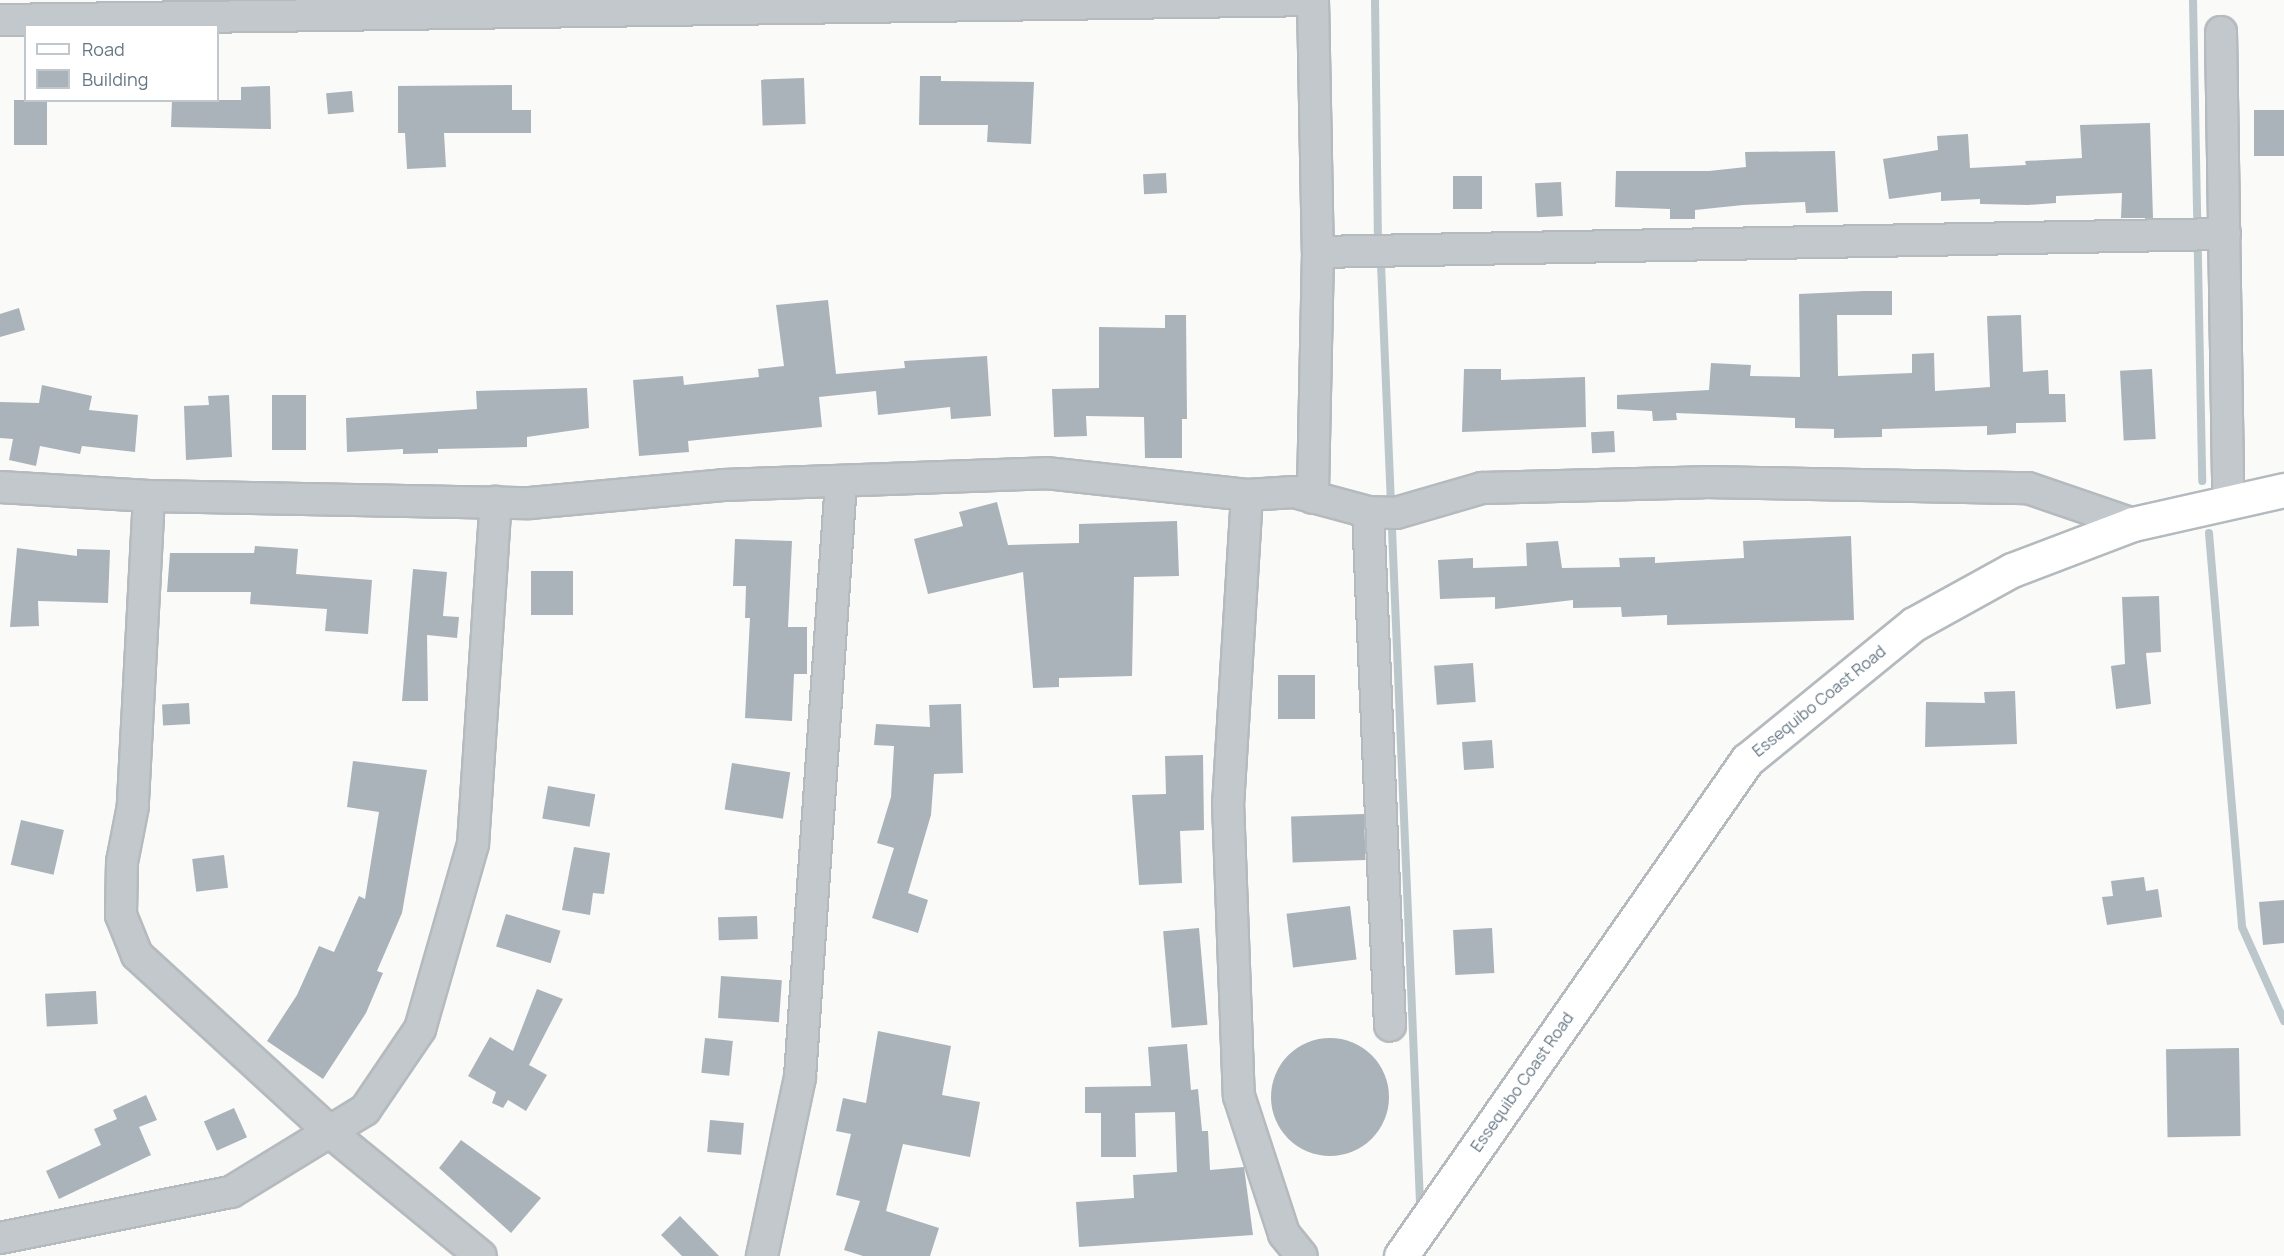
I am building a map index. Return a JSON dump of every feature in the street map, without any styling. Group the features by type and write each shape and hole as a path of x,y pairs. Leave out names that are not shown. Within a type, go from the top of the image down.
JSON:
{"main road":[{"name":"Essequibo Coast Road","path":"1401,1256 1747,760 1914,624 2012,570 2133,524 2284,489"}],"street":[{"path":"0,20 473,6 1312,0 1318,252 1313,498"},
{"path":"2221,32 2221,234 2228,501"},
{"path":"1318,252 2221,234"},
{"path":"0,487 149,496 496,502 840,481 1046,473 1247,495 1294,492 1368,512 1396,513 1482,488 1716,482 2028,488 2133,524"},
{"path":"762,1256 800,1077 840,481"},
{"path":"1247,495 1228,802 1239,1096 1284,1234 1302,1256"},
{"path":"149,496 132,806 122,861 120,915 137,955 330,1131 481,1256"},
{"path":"0,1238 231,1192 366,1110 420,1029 473,844 496,502"},
{"path":"1368,512 1390,1026"}],"building":[{"path":"920,76 941,76 941,81 1034,82 1031,144 987,142 988,125 919,125"},
{"path":"804,78 806,124 763,125 761,80"},
{"path":"512,85 512,110 531,110 531,133 444,133 446,167 407,169 405,133 398,133 398,86"},
{"path":"270,86 271,129 171,127 172,102 241,100 241,87"},
{"path":"352,91 354,112 328,114 326,93"},
{"path":"14,100 47,102 47,145 14,145"},
{"path":"2254,110 2284,110 2284,156 2254,156"},
{"path":"2150,123 2153,218 2121,218 2122,193 2056,196 2056,203 2028,205 1980,204 1980,199 1941,201 1941,192 1889,199 1883,159 1938,150 1937,136 1968,134 1970,168 2026,165 2025,161 2082,158 2080,125"},
{"path":"1835,151 1838,212 1806,213 1805,202 1695,210 1695,219 1670,219 1670,209 1615,207 1616,171 1709,171 1746,167 1745,152"},
{"path":"1166,173 1167,193 1144,194 1143,174"},
{"path":"1453,176 1482,176 1482,209 1453,209"},
{"path":"1561,182 1563,216 1537,217 1535,183"},
{"path":"1892,291 1892,315 1837,315 1838,376 1912,373 1912,354 1934,353 1935,391 1990,387 1987,316 2021,315 2023,372 2048,370 2049,394 2065,394 2066,422 2016,423 2016,433 1987,435 1987,426 1882,429 1882,437 1834,438 1834,429 1795,428 1795,418 1676,413 1677,420 1653,421 1652,411 1617,409 1617,395 1709,390 1711,363 1751,365 1750,376 1800,377 1799,294"},
{"path":"828,300 836,374 905,368 904,361 987,356 991,416 951,419 950,407 878,415 876,391 819,397 822,427 688,441 689,452 639,456 633,380 683,376 684,385 759,377 758,369 784,366 776,305"},
{"path":"19,308 25,330 0,337 0,314"},
{"path":"1165,315 1186,315 1187,419 1182,419 1182,458 1145,458 1144,417 1086,416 1087,436 1054,437 1052,389 1099,388 1099,327 1165,328"},
{"path":"1464,369 1501,369 1501,380 1585,377 1586,427 1462,432"},
{"path":"2152,369 2156,439 2124,441 2120,371"},
{"path":"42,385 92,396 89,410 138,415 135,452 82,446 80,454 40,446 36,466 9,460 13,439 0,438 0,402 39,403"},
{"path":"587,388 589,428 527,437 527,447 438,449 438,453 403,454 403,449 347,452 346,418 477,409 476,391"},
{"path":"229,395 232,457 186,460 184,406 209,405 208,396"},
{"path":"272,395 306,395 306,450 272,450"},
{"path":"1614,431 1615,452 1592,453 1591,432"},
{"path":"997,502 1008,545 1079,543 1079,524 1177,521 1179,576 1134,577 1132,676 1059,678 1059,687 1033,688 1023,572 928,594 914,539 963,526 959,512"},
{"path":"1851,536 1854,620 1667,625 1667,615 1622,617 1621,607 1573,608 1573,600 1495,609 1495,597 1440,599 1438,560 1473,558 1473,568 1527,566 1526,543 1558,541 1562,568 1620,567 1619,558 1655,557 1655,563 1744,558 1743,541"},
{"path":"735,539 792,541 788,627 807,627 807,674 794,674 792,721 745,718 750,618 745,618 746,586 733,586"},
{"path":"255,546 298,549 296,574 372,580 368,634 325,631 327,609 250,604 251,592 167,592 170,553 254,553"},
{"path":"17,548 77,556 77,549 110,550 108,603 38,601 39,626 10,627"},
{"path":"413,569 447,572 443,616 459,617 457,638 427,635 428,701 402,701"},
{"path":"531,571 573,571 573,615 531,615"},
{"path":"2159,596 2161,652 2146,653 2151,704 2116,709 2111,666 2125,664 2122,597"},
{"path":"1473,663 1476,702 1437,705 1434,666"},
{"path":"1278,675 1315,675 1315,719 1278,719"},
{"path":"2015,691 2017,744 1925,747 1926,702 1985,703 1984,692"},
{"path":"189,703 190,724 163,725 162,704"},
{"path":"961,704 963,773 934,774 931,815 908,893 928,900 918,933 872,918 894,848 877,843 891,797 894,746 874,745 876,724 930,727 929,705"},
{"path":"1492,740 1494,768 1464,770 1462,742"},
{"path":"1203,755 1204,830 1180,831 1182,883 1139,885 1132,795 1166,794 1165,756"},
{"path":"353,761 427,770 402,913 377,971 383,973 366,1013 323,1079 267,1041 297,995 319,946 334,952 359,896 365,899 379,812 347,807"},
{"path":"732,763 790,772 783,819 725,809"},
{"path":"548,786 595,794 590,827 542,818"},
{"path":"1364,814 1366,860 1293,863 1291,817"},
{"path":"21,820 64,830 54,875 11,865"},
{"path":"574,847 610,853 604,894 593,893 590,915 562,910"},
{"path":"224,855 228,888 196,892 192,859"},
{"path":"2144,877 2146,891 2158,889 2162,917 2107,925 2102,897 2113,896 2111,881"},
{"path":"2284,900 2284,943 2263,945 2259,902"},
{"path":"1350,906 1357,960 1293,967 1286,914"},
{"path":"506,914 561,931 551,963 496,947"},
{"path":"757,916 758,939 719,940 718,917"},
{"path":"1199,928 1207,1025 1172,1028 1163,931"},
{"path":"1492,928 1494,973 1455,975 1453,930"},
{"path":"721,976 782,980 779,1022 718,1018"},
{"path":"537,989 563,999 529,1065 547,1075 526,1111 508,1100 503,1108 492,1103 496,1092 468,1076 490,1037 513,1051"},
{"path":"96,991 98,1024 47,1027 45,994"},
{"path":"878,1031 951,1046 942,1095 980,1102 970,1157 903,1144 886,1211 939,1228 930,1256 863,1256 844,1250 860,1201 836,1195 851,1134 836,1131 843,1098 866,1103"},
{"path":"705,1038 733,1041 729,1076 701,1073"},
{"path":"1330,1038 1353,1043 1372,1055 1384,1074 1389,1097 1384,1120 1372,1139 1353,1151 1330,1156 1307,1151 1288,1139 1276,1120 1271,1097 1276,1074 1288,1055 1307,1043"},
{"path":"1187,1044 1191,1090 1198,1089 1202,1131 1208,1131 1210,1170 1244,1167 1253,1235 1079,1247 1076,1202 1134,1198 1133,1175 1177,1172 1175,1112 1135,1113 1136,1157 1101,1157 1101,1113 1085,1113 1085,1087 1151,1086 1148,1047"},
{"path":"2239,1048 2241,1136 2168,1137 2166,1049"},
{"path":"146,1095 157,1120 139,1127 151,1155 59,1199 46,1171 101,1145 94,1129 117,1119 113,1110"},
{"path":"234,1108 247,1137 217,1151 204,1121"},
{"path":"710,1120 744,1123 741,1155 707,1152"},
{"path":"461,1140 541,1198 511,1233 439,1168"},
{"path":"680,1216 719,1256 682,1256 661,1235"}],"waterway":[{"path":"1375,0 1378,233"},
{"path":"2193,0 2202,481"},
{"path":"1381,264 1420,1202"},
{"path":"2209,533 2242,927 2284,1021"}]}
